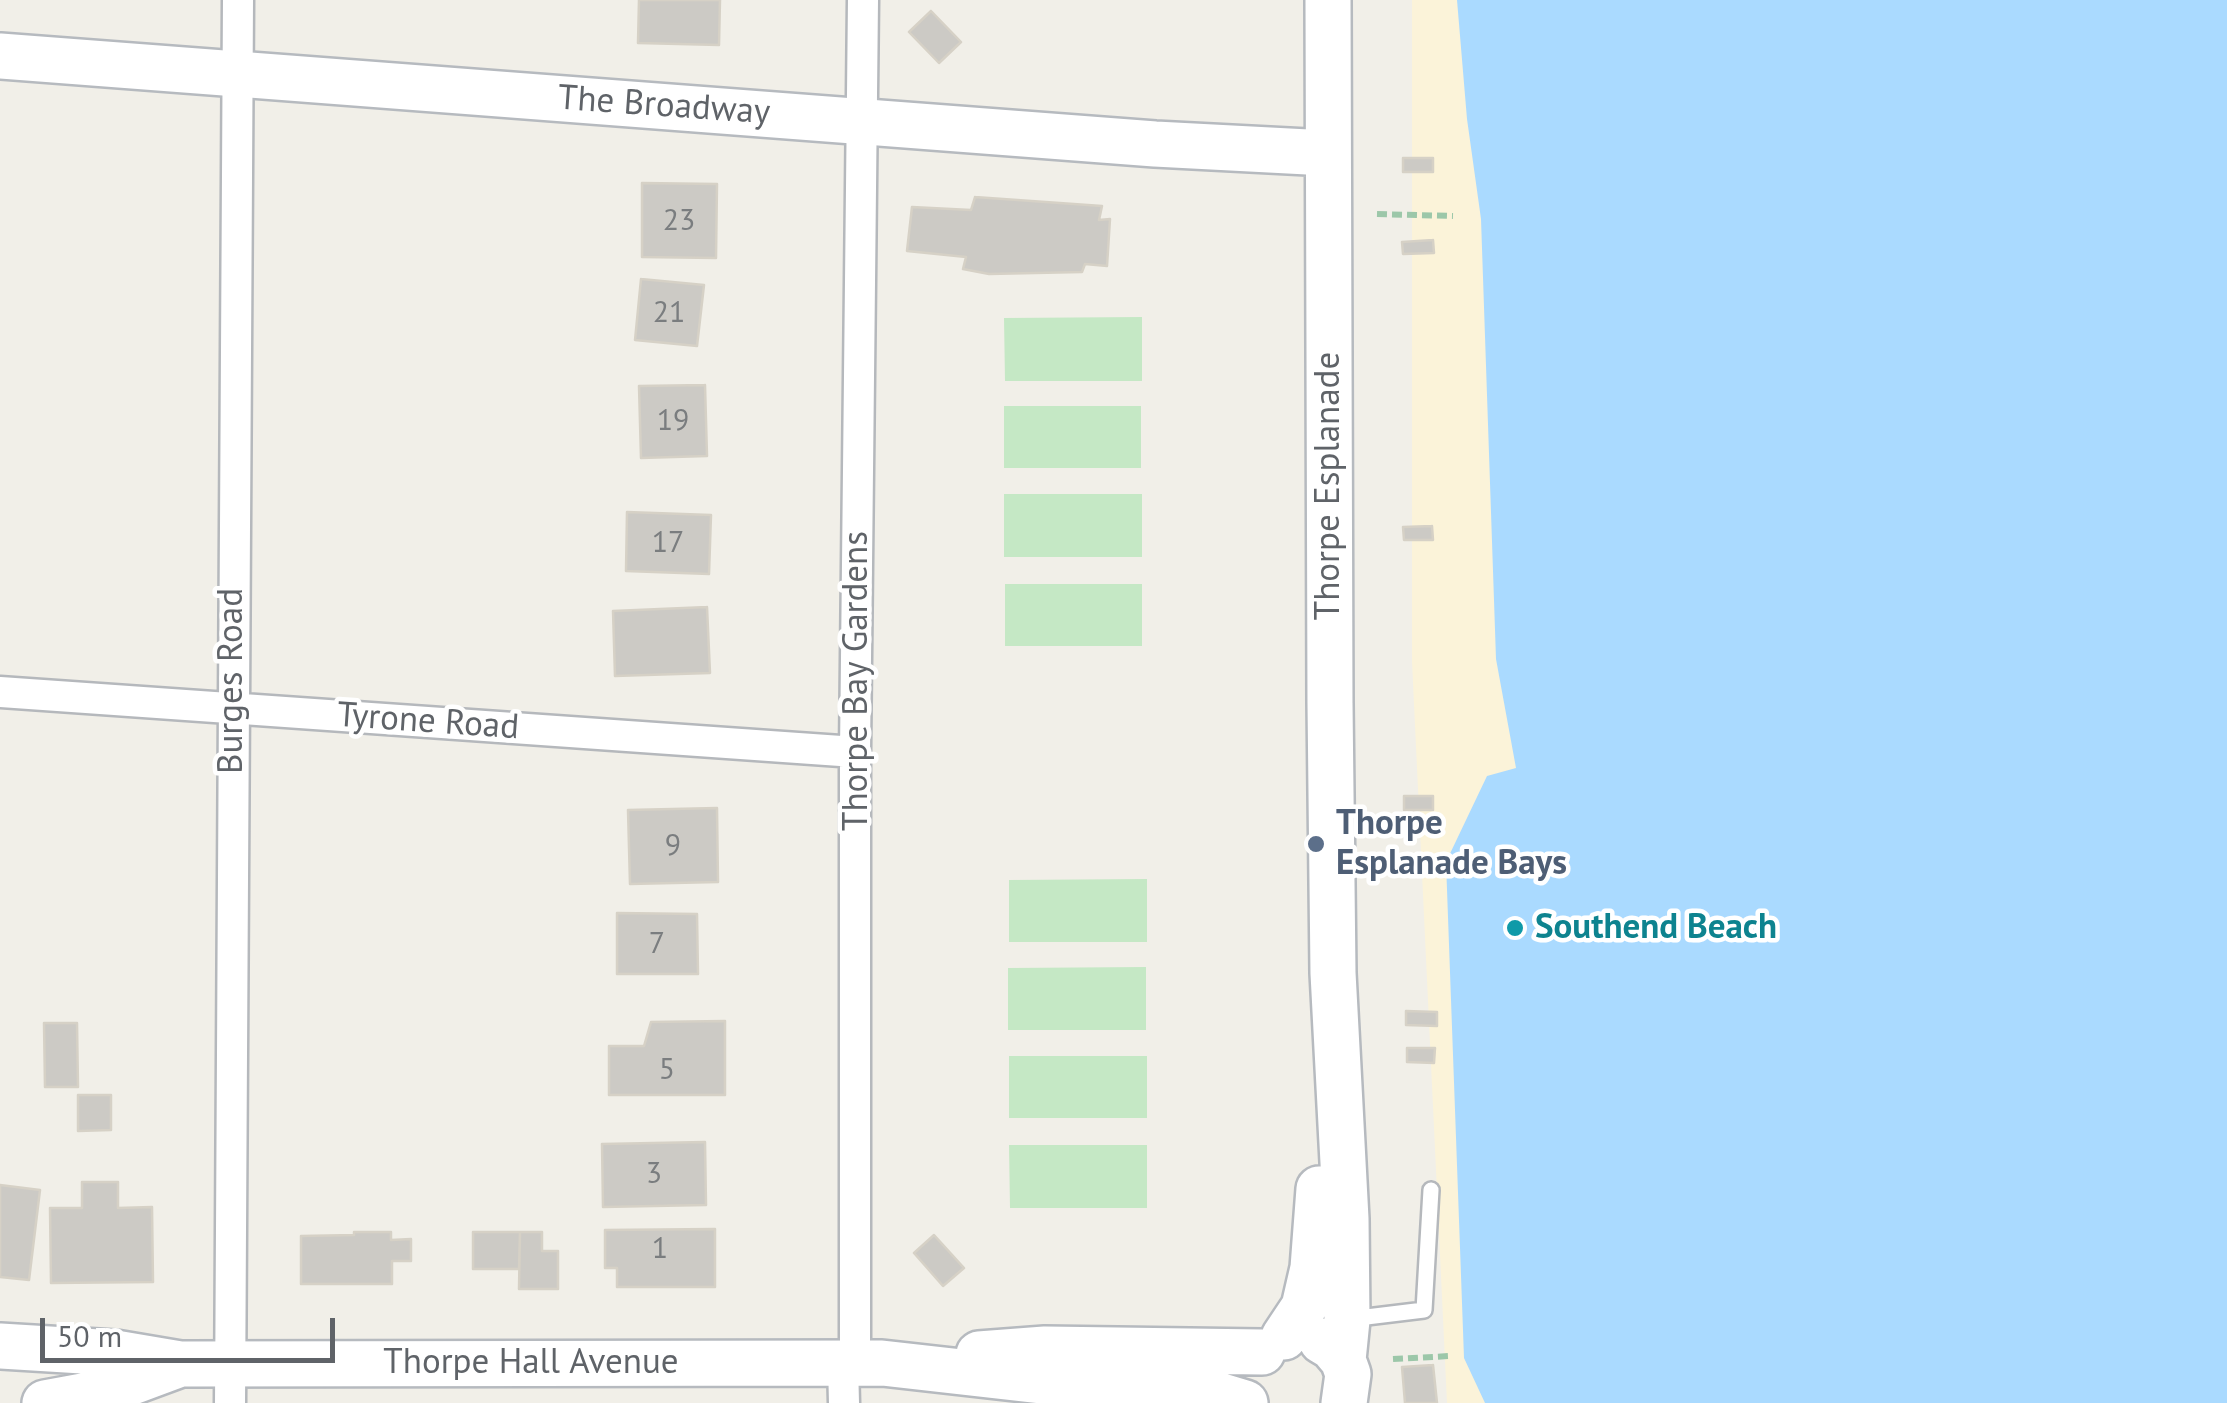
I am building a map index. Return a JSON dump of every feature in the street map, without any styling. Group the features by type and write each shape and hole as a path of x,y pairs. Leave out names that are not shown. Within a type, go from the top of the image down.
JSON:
{"street":[{"name":"Burges Road","path":"229,1383 238,0"},
{"name":"Thorpe Bay Gardens","path":"856,1373 856,752 863,0"},
{"name":"Thorpe Esplanade","path":"1316,1352 1346,1220 1334,973 1328,0"},
{"name":"The Broadway","path":"0,56 1155,144 1328,153"},
{"name":"Tyrone Road","path":"0,692 856,752"},
{"name":"Thorpe Esplanade","path":"1316,1352 1304,1307 1313,1268 1334,973"},
{"name":"Thorpe Hall Avenue","path":"0,1346 115,1353 180,1364 229,1383 856,1373 1182,1384 1245,1403"},
{"name":"Thorpe Hall Avenue","path":"856,1373 1045,1348 1316,1352"},
{"name":"Thorpe Esplanade","path":"1256,1403 1253,1369 1316,1352"},
{"name":"Thorpe Hall Avenue","path":"45,1403 105,1392 180,1364"}],"lane":[{"path":"1316,1352 1424,1310 1432,1190"}],"path":[{"path":"1377,214 1454,216"},
{"path":"1393,1358 1450,1356"}],"green space":[{"path":"1142,317 1142,381 1005,381 1004,318"},
{"path":"1004,406 1141,406 1141,468 1004,468"},
{"path":"1004,494 1142,494 1142,557 1004,557"},
{"path":"1005,584 1142,584 1142,646 1005,646"},
{"path":"1147,879 1147,942 1009,942 1009,880"},
{"path":"1146,967 1146,1030 1008,1030 1008,968"},
{"path":"1009,1056 1147,1056 1147,1118 1009,1118"},
{"path":"1009,1145 1147,1145 1147,1208 1010,1208"}],"sand":[{"name":"Southend Beach","path":"1412,0 1590,0 1614,1403 1447,1403 1412,662"}],"water":[{"path":"1457,0 2227,0 2227,1403 1485,1403 1464,1358 1446,862 1487,776 1516,768 1496,659 1481,219 1467,119"}],"building":[{"path":"639,0 720,0 719,45 638,43"},
{"path":"931,11 961,42 939,63 909,32"},
{"path":"1403,158 1433,158 1433,172 1403,172"},
{"path":"642,183 717,184 716,258 642,257"},
{"path":"975,197 1102,206 1099,220 1110,219 1107,266 1085,264 1082,272 989,274 963,269 966,257 907,251 912,207 971,210"},
{"path":"1433,240 1434,253 1403,254 1402,242"},
{"path":"641,279 704,285 697,346 635,340"},
{"path":"705,385 707,456 641,458 639,386"},
{"path":"627,512 711,515 709,574 626,571"},
{"path":"1432,526 1433,540 1404,540 1403,527"},
{"path":"707,607 710,673 615,676 613,611"},
{"path":"1404,796 1433,796 1433,810 1404,810"},
{"path":"717,808 718,882 630,884 628,810"},
{"path":"617,913 697,914 698,974 617,974"},
{"path":"1406,1011 1437,1012 1437,1026 1406,1025"},
{"path":"725,1021 725,1095 609,1095 609,1046 644,1046 651,1022"},
{"path":"44,1023 77,1023 78,1087 45,1087"},
{"path":"1407,1048 1435,1048 1434,1063 1407,1062"},
{"path":"78,1095 111,1095 111,1130 78,1131"},
{"path":"705,1142 706,1205 603,1207 602,1144"},
{"path":"82,1182 118,1182 118,1208 152,1207 153,1282 51,1283 50,1208 82,1208"},
{"path":"0,1185 40,1190 29,1280 0,1277"},
{"path":"715,1229 715,1287 617,1287 617,1268 605,1268 605,1230"},
{"path":"391,1232 391,1240 411,1239 411,1261 392,1261 392,1284 301,1284 301,1236"},
{"path":"473,1232 520,1232 519,1269 473,1269"},
{"path":"520,1232 542,1232 542,1251 558,1251 558,1289 519,1289"},
{"path":"934,1235 964,1268 943,1286 914,1253"},
{"path":"1433,1365 1437,1403 1405,1403 1402,1367"}],"place":[{"name":"Thorpe Esplanade Bays","path":"1316,844"},
{"name":"Southend Beach","path":"1515,928"}]}
